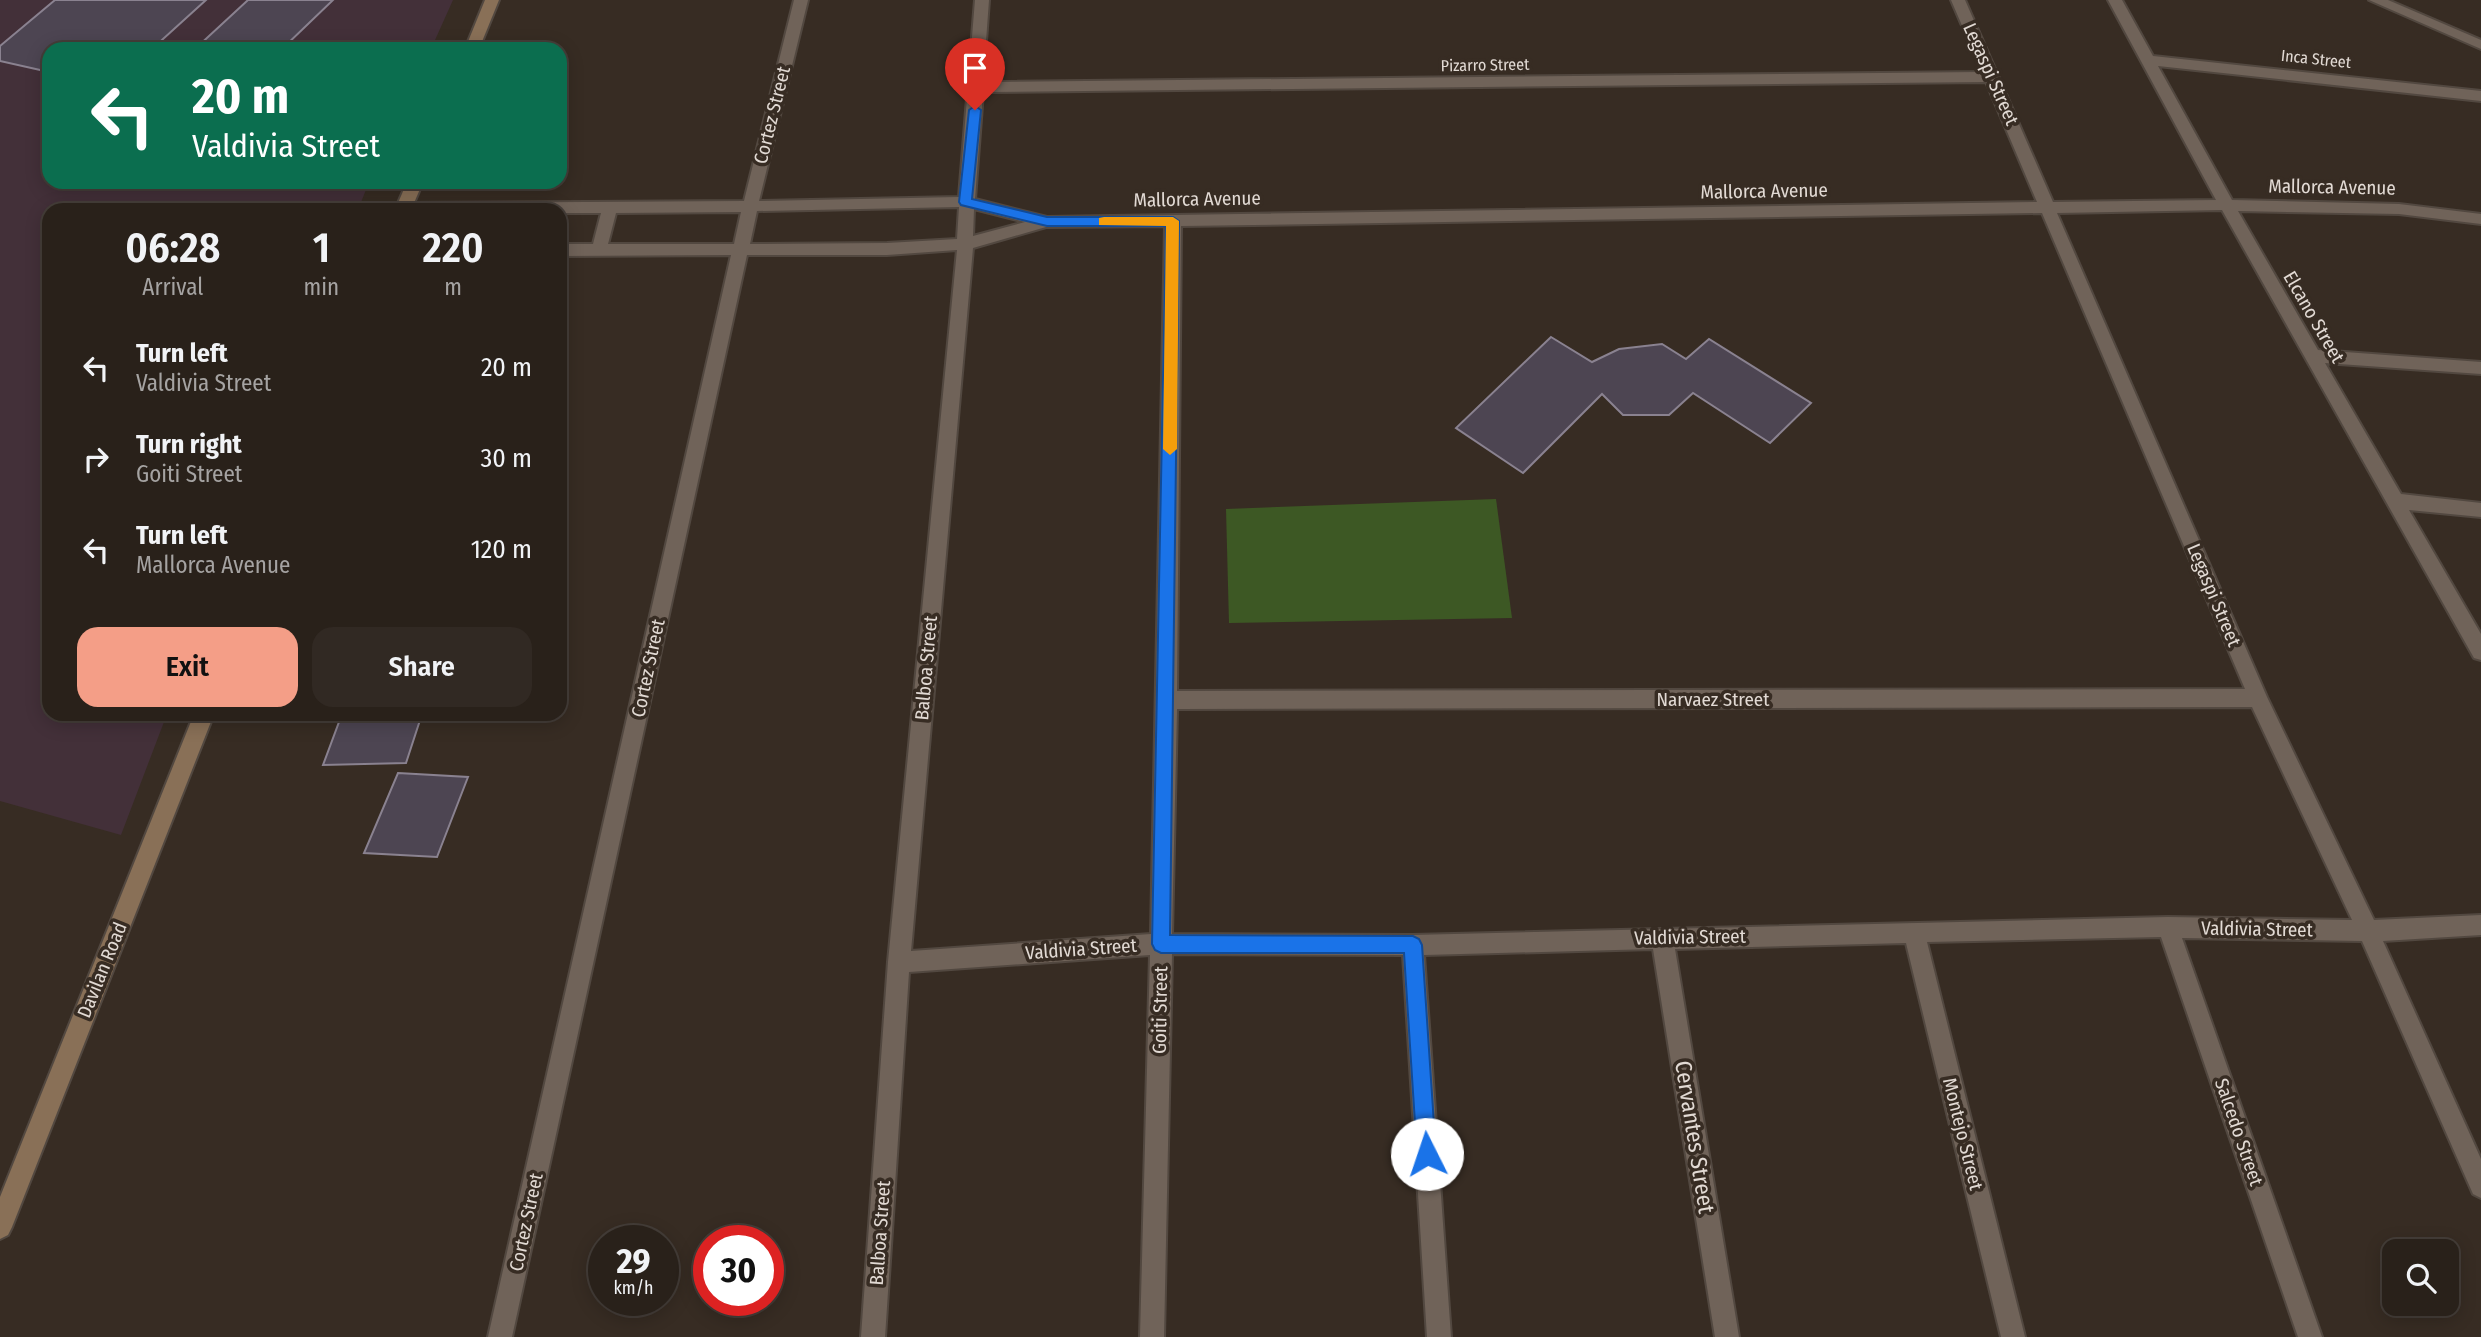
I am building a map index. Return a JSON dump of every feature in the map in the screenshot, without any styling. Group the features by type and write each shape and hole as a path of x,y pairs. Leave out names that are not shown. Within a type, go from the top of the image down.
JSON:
{"main road":[{"path":"475,42 492,0"},
{"name":"Davilan Road","path":"0,1227 201,721"}],"street":[{"name":"Cortez Street","path":"500,1337 740,250 801,0"},
{"name":"Balboa Street","path":"873,1337 899,962 965,244 982,0"},
{"name":"Legaspi Street","path":"1958,0 2258,698 2368,931 2481,1186"},
{"name":"Elcano Street","path":"2115,0 2227,205 2481,652"},
{"path":"2376,0 2481,45"},
{"name":"Inca Street","path":"2148,60 2481,96"},
{"name":"Pizarro Street","path":"978,87 1993,77"},
{"name":"Mallorca Avenue","path":"567,207 966,202 1047,222 2227,205 2399,209 2481,219"},
{"path":"599,250 610,207"},
{"name":"Goiti Street","path":"1152,1337 1167,700 1173,221"},
{"name":"Mallorca Avenue","path":"567,250 887,249 965,244 1047,222"},
{"path":"2312,356 2481,368"},
{"path":"2395,501 2481,510"},
{"name":"Narvaez Street","path":"1167,700 2258,698"},
{"name":"Valdivia Street","path":"899,962 1161,944 1413,945 2168,927 2368,931 2481,925"},
{"name":"Salcedo Street","path":"2168,927 2310,1337"},
{"name":"Montejo Street","path":"1914,932 2013,1337"},
{"name":"Cervantes Street","path":"1662,938 1727,1337"},
{"path":"1413,945 1439,1337"}],"shaded area":[{"path":"0,0 453,0 434,42 42,42 42,189 366,189 361,203 42,203 42,721 164,721 121,835 0,801"}],"green space":[{"path":"1496,499 1512,618 1229,623 1226,509"}],"building":[{"path":"55,0 206,0 160,42 42,42 42,70 0,61 0,46"},
{"path":"248,0 333,0 289,42 203,42"},
{"path":"1551,337 1592,362 1619,349 1662,344 1686,359 1709,339 1811,403 1770,443 1693,393 1669,415 1623,415 1602,394 1523,473 1456,428"},
{"path":"339,721 420,721 406,763 323,765"},
{"path":"398,773 468,777 437,857 364,853"}],"slow traffic":[{"path":"1104,221 1173,221 1170,449"}],"route":[{"path":"975,110 966,202 1047,222 1173,221 1161,944 1413,945 1427,1154"}]}
